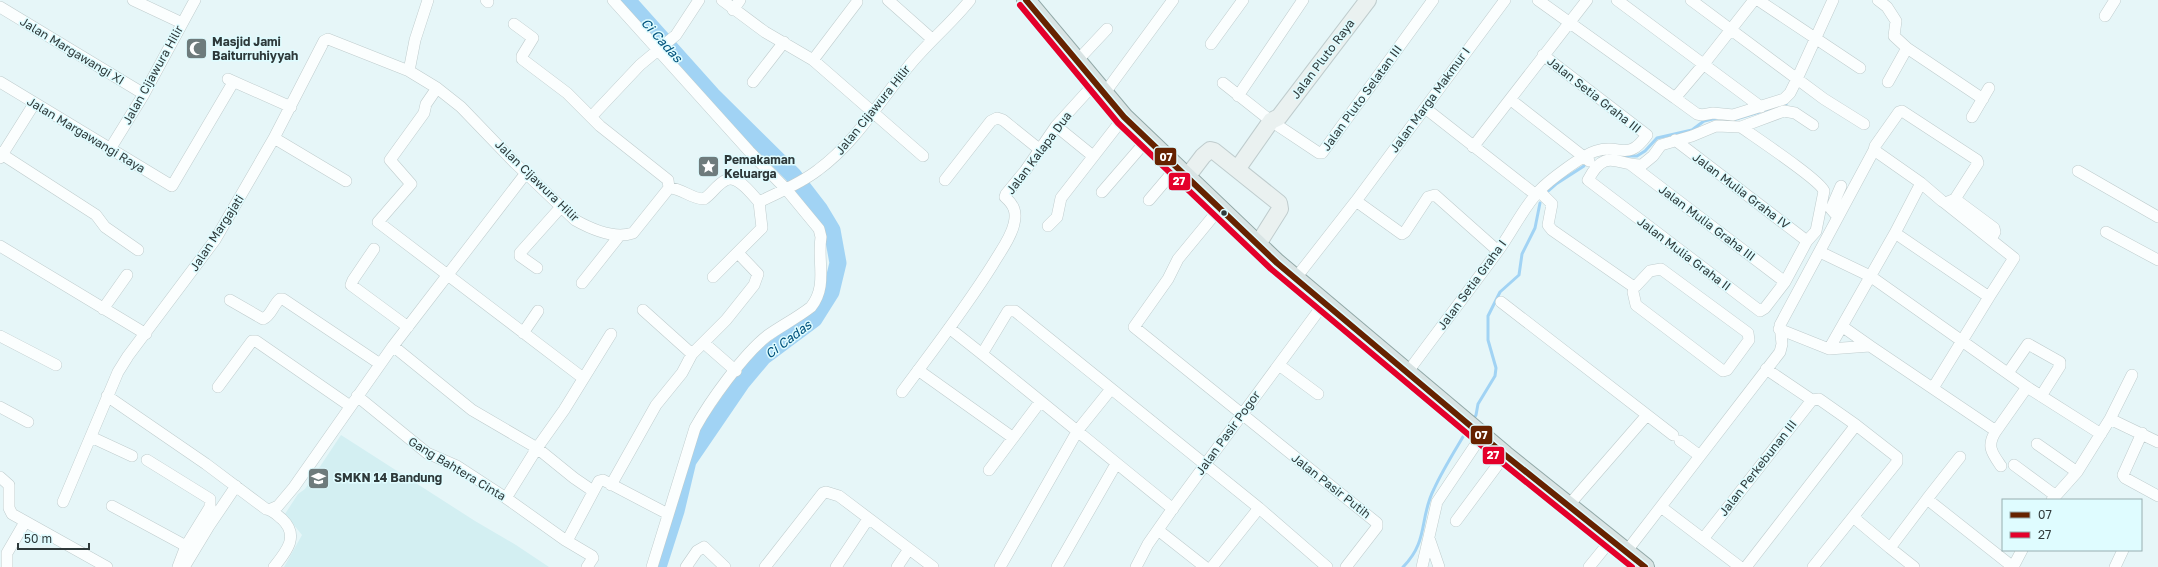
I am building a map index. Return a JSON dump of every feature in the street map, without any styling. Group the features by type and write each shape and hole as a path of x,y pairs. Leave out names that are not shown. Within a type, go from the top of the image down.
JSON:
{"main road":[{"path":"1030,4 1099,89 1124,117 1295,279 1325,302 1504,455 1645,567"}],"street":[{"path":"133,0 182,23"},
{"name":"Jalan Cijawura Hilir","path":"110,149 144,94 195,0"},
{"path":"409,71 415,40 428,0"},
{"path":"613,0 660,48 749,151 788,188 819,229 821,288 811,307 768,336 755,347 709,405 695,428 652,567"},
{"path":"591,117 640,65 672,38 699,0"},
{"path":"722,0 733,10 765,32 813,60 923,156"},
{"path":"733,10 740,0"},
{"path":"888,0 932,39"},
{"name":"Jalan Kalapa Dua","path":"949,328 979,287 1007,241 1014,224 1015,210 1014,205 1005,195 1056,126 1099,89 1173,0"},
{"path":"1212,44 1243,0"},
{"path":"1238,96 1303,0"},
{"name":"Jalan Pluto Raya","path":"1242,172 1276,122 1368,0"},
{"name":"Jalan Pluto Selatan III","path":"1276,122 1319,153 1323,153 1433,0"},
{"name":"Jalan Marga Makmur I","path":"1295,279 1356,201 1505,0"},
{"path":"1538,0 1568,23 1697,114 1702,115 1713,113 1734,115 1784,99 1790,93 1797,80 1833,0"},
{"path":"1473,147 1511,100 1543,55 1587,0"},
{"path":"1617,0 1761,107"},
{"path":"1675,98 1754,0"},
{"path":"1758,0 1860,68"},
{"path":"2105,16 2115,0"},
{"path":"1694,1 1797,80 1864,124"},
{"path":"813,60 857,2"},
{"path":"1885,2 1896,21 1894,36 1907,48 1983,99"},
{"name":"Jalan Cijawura Hilir","path":"759,202 806,179 840,152 932,39 966,6"},
{"name":"Jalan Margawangi XI","path":"0,7 144,94"},
{"path":"514,24 533,38 522,56 522,59 567,92 591,117 668,180 669,188 633,233 620,235 582,283"},
{"path":"1077,61 1107,30"},
{"name":"Jalan Margajati","path":"63,502 107,396 128,356 215,240 274,138 326,40 409,71"},
{"path":"753,82 784,42"},
{"path":"1888,82 1907,48"},
{"name":"Jalan Setia Graha III","path":"1543,55 1647,135 1639,147 1634,150 1602,150 1595,151 1585,157"},
{"name":"Jalan Cijawura Hilir","path":"409,71 437,88 462,107 526,173 575,220 586,226 620,235"},
{"name":"Jalan Margawangi Raya","path":"0,82 34,104 172,186 230,82 291,107"},
{"path":"1223,83 1238,96 1276,122"},
{"path":"437,88 426,104 424,113 390,160 411,184 378,220 406,244 583,378"},
{"path":"1972,117 1989,88"},
{"path":"1511,100 1585,157 1596,169 1606,160 1617,160 1630,164 1642,165 1653,156 1661,145 1692,136 1716,126 1740,127 1784,111 1795,113 1813,125"},
{"path":"34,104 1,155 96,215 105,227 138,250"},
{"path":"1425,108 1473,147 1552,204 1548,224 1552,230 1633,288 1636,305 1723,371 1727,370 1749,340 1748,332 1661,269 1650,271 1633,288"},
{"path":"1626,552 1781,348 1779,329 1874,150 1874,146 1897,115 1902,112 1977,160 1978,163 1950,201"},
{"path":"1048,226 1057,218 1061,198 1124,117"},
{"path":"945,180 991,121 997,118 1003,120 1040,149"},
{"path":"1056,126 1093,156"},
{"path":"1740,127 1824,188 1817,230 1807,241 1785,282"},
{"path":"274,138 346,181"},
{"path":"1102,192 1147,140"},
{"name":"Jalan Mulia Graha IV","path":"1675,140 1807,241"},
{"path":"1149,200 1210,150 1214,151 1242,172 1280,205 1280,209 1258,244"},
{"path":"1874,150 1922,183 1994,228 1995,232 1991,239 2014,258 1933,388"},
{"name":"Jalan Setia Graha I","path":"1407,373 1498,250 1537,193 1585,157"},
{"name":"Jalan Mulia Graha III","path":"1630,164 1785,282"},
{"name":"Jalan Mulia Graha II","path":"1596,169 1588,181 1757,310 1763,310 1765,308 1785,282"},
{"path":"2078,171 2158,217"},
{"path":"271,509 278,506 294,487 393,346 526,173"},
{"path":"669,188 676,189 694,198 704,199 726,180 731,179 738,181 759,202 762,228 713,277"},
{"path":"1828,349 1843,327 1922,183"},
{"path":"1838,217 1831,209 1841,186"},
{"path":"1356,201 1402,234 1405,232 1428,197 1435,195 1498,250"},
{"path":"537,268 520,256 520,252 562,207"},
{"path":"1220,208 1178,258 1168,278 1134,327 1241,416"},
{"path":"2106,232 2158,260"},
{"path":"1895,233 1989,296"},
{"path":"0,246 146,334"},
{"path":"374,249 351,285 408,327"},
{"path":"1820,252 1870,276 2027,387 2101,434"},
{"path":"611,485 650,414 688,364 692,354 726,320 754,285 758,274 738,253"},
{"path":"103,309 127,275"},
{"path":"230,300 262,319 269,315 280,299 283,299 380,364"},
{"name":"Jalan Pasir Pogor","path":"1136,567 1158,530 1325,302"},
{"path":"1501,302 1700,456"},
{"path":"523,333 538,310"},
{"path":"643,310 692,354"},
{"path":"982,354 1008,311 1013,310 1259,508 1327,567"},
{"path":"1843,327 1996,431"},
{"path":"902,392 949,328 1040,402 1078,430 1116,464 1173,509"},
{"path":"1779,329 1828,349 1870,346"},
{"path":"506,498 537,448 564,410 611,334"},
{"path":"0,336 56,365"},
{"path":"218,386 252,341 256,341 350,406"},
{"path":"704,342 736,371"},
{"path":"2008,373 2028,344 2060,362 2060,366 2041,396"},
{"path":"393,346 472,410 537,448 574,478 593,491"},
{"path":"1279,364 1318,394"},
{"path":"1766,369 1812,400 1819,399 1856,425 1897,457 1897,460 1813,567"},
{"path":"918,370 1012,437"},
{"path":"2014,465 2054,498 2077,472 2110,419 2132,375"},
{"path":"2001,466 1991,452 1990,444 1996,431 2027,387"},
{"path":"1000,567 1078,430 1111,389"},
{"path":"107,396 266,508 271,509 284,522 291,531 291,543 274,567"},
{"name":"Gang Bahtera Cinta","path":"357,396 426,453 437,459 454,464 567,541 592,556 593,558 587,567"},
{"name":"Jalan Perkebunan III","path":"1703,538 1812,400"},
{"path":"989,470 1012,437 1040,402"},
{"path":"0,407 28,422"},
{"path":"1568,506 1646,415"},
{"name":"Jalan Pasir Putih","path":"1241,416 1377,523 1377,527 1346,567"},
{"path":"2110,419 2158,441"},
{"path":"1752,565 1856,425"},
{"path":"1422,567 1429,538 1432,516 1437,502 1474,429"},
{"path":"2142,433 2123,475 2125,478 2158,496"},
{"path":"91,437 132,456"},
{"path":"2037,444 2077,472"},
{"path":"1456,521 1504,455"},
{"path":"1890,548 1960,458"},
{"path":"146,460 210,499 210,507 186,546 178,567"},
{"path":"1057,567 1116,464"},
{"path":"0,477 9,485 9,508 12,514 107,567"},
{"path":"567,541 599,481 603,480 668,514"},
{"path":"184,567 236,486"},
{"path":"765,567 823,493 832,492 933,567"},
{"path":"1927,499 2013,567 2021,551"},
{"path":"112,506 186,546"},
{"path":"1660,507 1740,567"},
{"path":"1212,567 1259,508"},
{"path":"1853,517 1914,567"},
{"path":"836,567 868,519"},
{"path":"7,567 7,553 24,522"},
{"path":"1158,530 1205,567"},
{"path":"1429,538 1439,567"},
{"path":"1588,567 1611,540"},
{"path":"686,567 698,551 704,547 726,567"},
{"path":"897,567 909,549"},
{"path":"2115,567 2123,551"}],"shaded area":[{"path":"341,435 549,567 284,567 302,535 285,514 298,494 305,489"}],"waterway":[{"name":"Ci Cadas","path":"627,0 712,95 793,175 820,210 832,230 838,263 831,292 814,319 763,357 742,382 688,461 676,511 658,567"},
{"path":"1736,119 1786,104"},
{"path":"1618,156 1637,156 1645,151 1657,138 1692,130 1704,121 1717,118"},
{"path":"1548,191 1584,166"},
{"path":"1473,420 1476,415 1478,404 1495,376 1496,368 1488,340 1488,316 1500,292 1519,275 1522,254 1535,228 1540,203"},
{"path":"1403,567 1417,548 1423,529 1426,510 1434,489 1467,430"}],"transit line":[{"name":"07","path":"1026,0 1124,117 1277,263 1505,455 1645,567"},
{"name":"27","path":"1020,5 1118,123 1271,269 1500,461 1632,567"}],"place":[{"name":"Masjid Jami Baiturruhiyyah","path":"197,49"},
{"name":"Pemakaman Keluarga","path":"709,167"},
{"name":"SMKN 14 Bandung","path":"319,478"}]}
